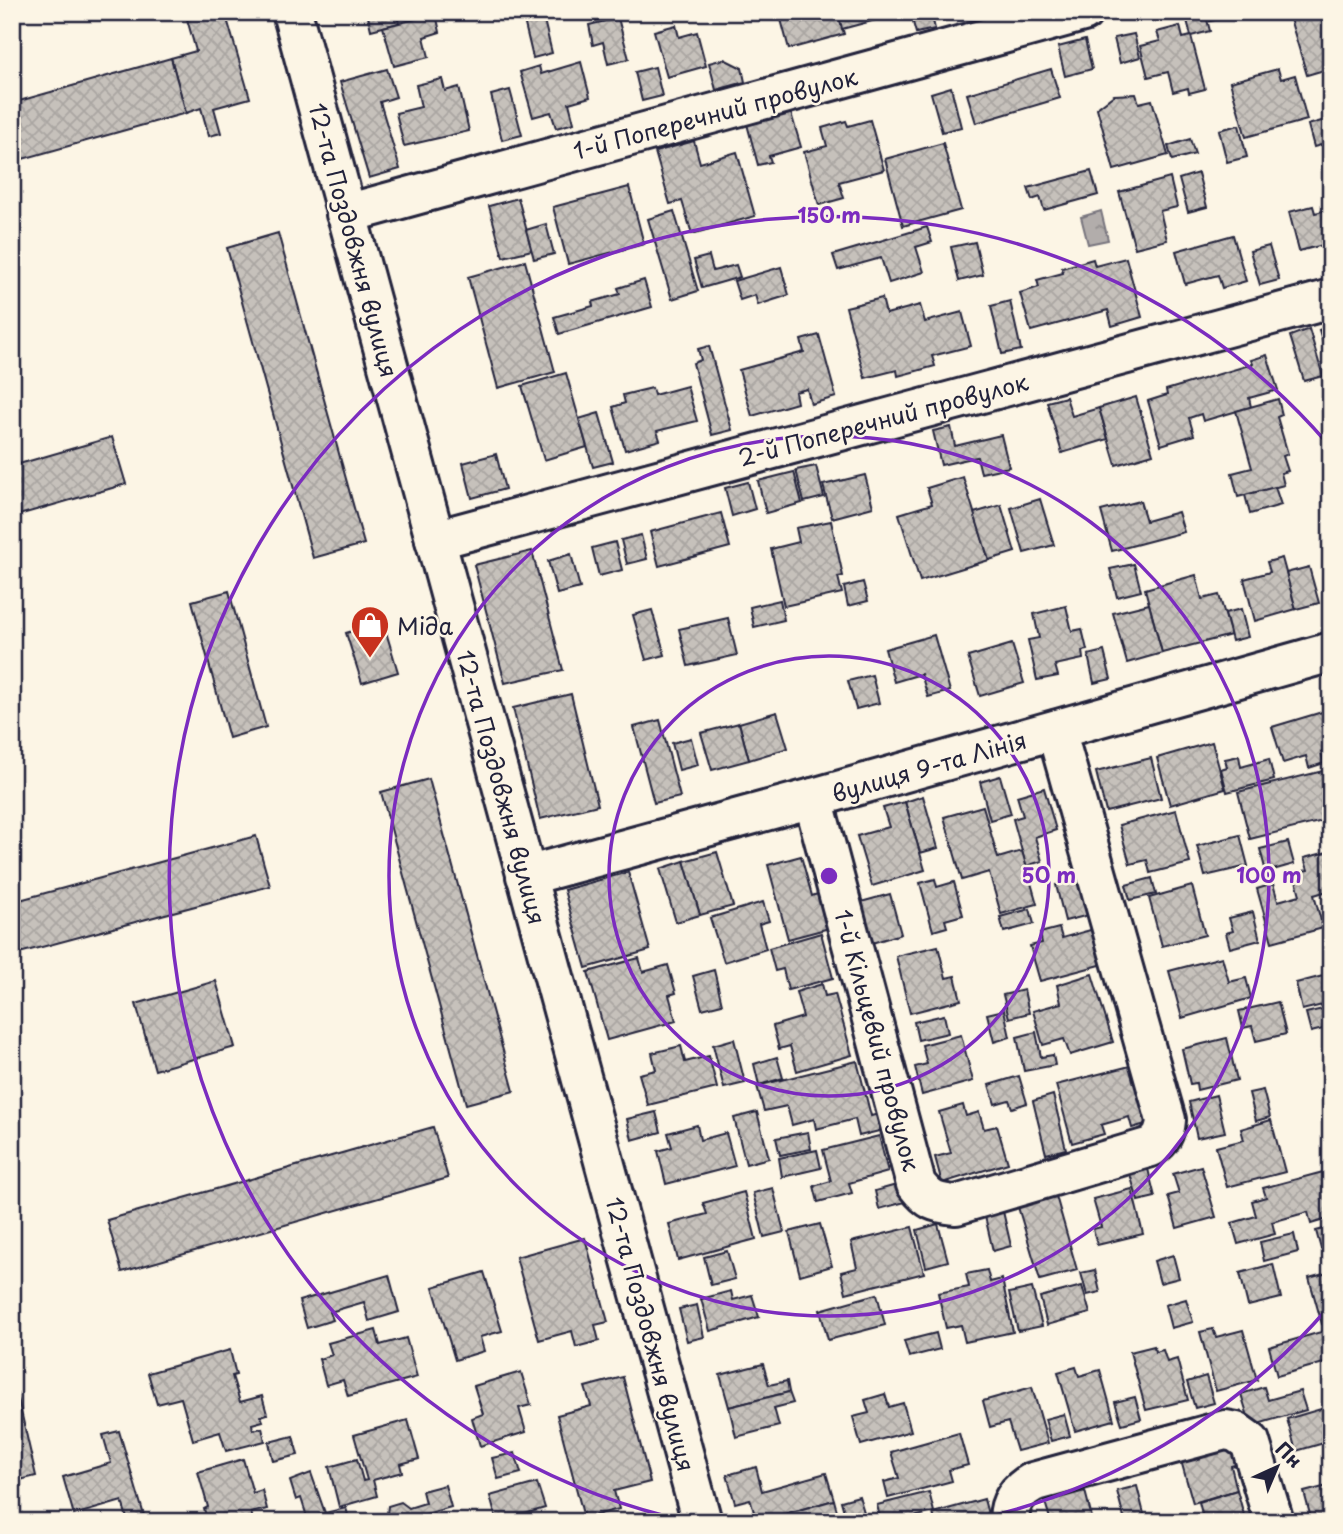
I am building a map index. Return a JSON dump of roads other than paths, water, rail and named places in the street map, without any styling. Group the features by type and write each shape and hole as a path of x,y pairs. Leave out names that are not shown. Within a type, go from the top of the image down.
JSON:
{"street":[{"name":"12-та Поздовжня вулиця","path":"292,12 702,1522"},
{"name":"1-й Поперечний провулок","path":"346,214 1083,12"},
{"name":"2-й Поперечний провулок","path":"435,540 1331,299"},
{"name":"вулиця 9-та Лінія","path":"526,876 1331,652"},
{"name":"1-й Кільцевий провулок","path":"813,798 916,1184 926,1198 939,1204 956,1205 1151,1147 1165,1131 1166,1120 1056,730"},
{"path":"1010,1522 1016,1494 1034,1482 1225,1430 1236,1432 1250,1442 1274,1522"}],"water":[{"path":"1101,211 1108,240 1088,244 1081,217"}],"place":[{"name":"Міда","path":"370,659"}]}
